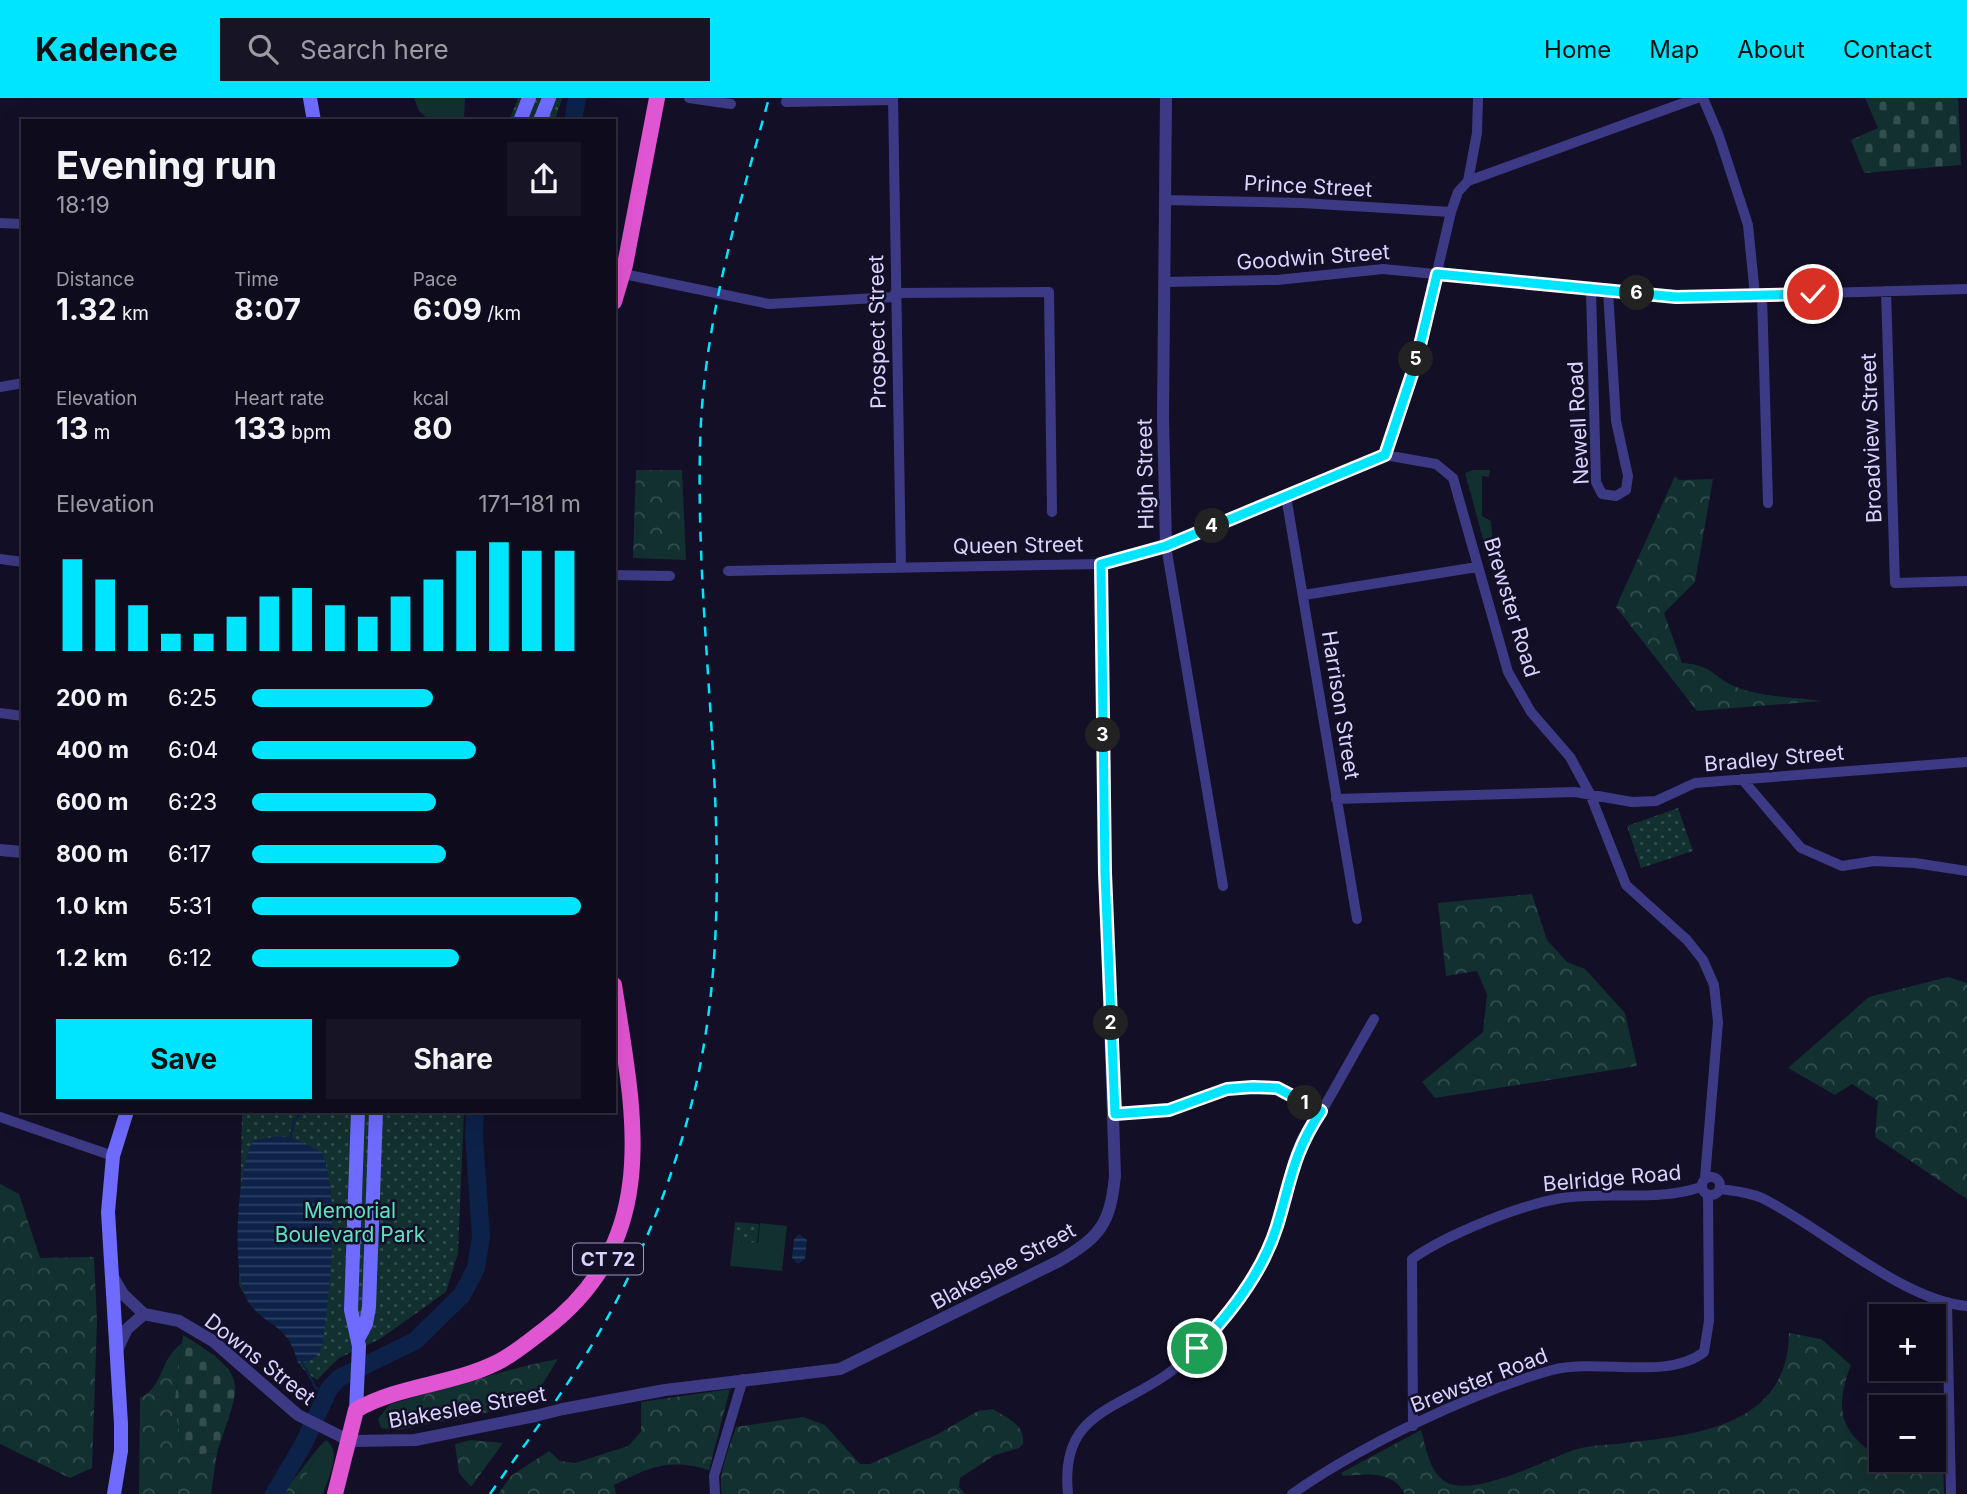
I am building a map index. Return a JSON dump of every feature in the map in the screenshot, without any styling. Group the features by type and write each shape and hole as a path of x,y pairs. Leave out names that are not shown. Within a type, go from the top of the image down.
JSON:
{"highway":[{"path":"618,273 657,98"},
{"name":"CT 72","path":"356,1410 380,1397 496,1363 562,1316 579,1301 604,1269 625,1214 634,1157 616,1002"},
{"path":"335,1494 356,1410"}],"main road":[{"path":"310,98 314,119"},
{"path":"521,119 529,98"},
{"path":"541,119 549,98"},
{"path":"114,1494 121,1451 107,1212 113,1156 126,1113"},
{"path":"356,1410 359,1343 351,1310 358,1113"},
{"path":"359,1343 369,1307 376,1113"}],"street":[{"path":"689,98 731,104"},
{"name":"High Street","path":"1167,98 1164,282 1166,546 1223,886"},
{"path":"1468,181 1477,133 1478,98"},
{"path":"1385,455 1416,362 1458,192 1468,181 1697,98"},
{"path":"1703,98 1719,136 1748,225 1758,295 1768,503"},
{"path":"787,100 893,99"},
{"name":"Prospect Street","path":"893,99 901,566"},
{"name":"Prince Street","path":"1165,200 1302,203 1451,212"},
{"path":"0,223 21,224"},
{"name":"Goodwin Street","path":"1164,282 1277,280 1383,269 1676,297 1967,289"},
{"path":"618,273 769,304 895,295 1049,292 1052,512"},
{"name":"Newell Road","path":"1591,290 1596,482 1602,494 1616,496 1626,490 1628,476 1617,432 1608,291"},
{"name":"Broadview Street","path":"1886,291 1895,583 1967,582"},
{"path":"0,387 21,383"},
{"name":"Queen Street","path":"728,571 1101,564 1166,546 1385,455"},
{"name":"Brewster Road","path":"1292,1494 1319,1476 1413,1426 1556,1369 1672,1366 1692,1361 1704,1352 1709,1321 1705,1187 1718,1022 1714,985 1703,960 1687,940 1626,885 1590,794 1570,757 1531,712 1508,672 1457,486 1449,472 1436,464 1385,455"},
{"name":"Harrison Street","path":"1286,496 1357,919"},
{"path":"0,559 21,562"},
{"name":"Blakeslee Street","path":"350,1441 415,1440 632,1394 822,1371 855,1363 1088,1244 1103,1228 1112,1209 1115,1114 1105,873 1101,564"},
{"path":"1304,595 1478,567"},
{"path":"616,575 670,576"},
{"path":"0,713 21,716"},
{"name":"Bradley Street","path":"1336,799 1566,792 1632,802 1656,801 1695,783 1967,762"},
{"path":"1742,779 1801,848 1842,866 1874,861 1915,863 1967,871"},
{"path":"0,850 21,852"},
{"path":"1068,1494 1066,1474 1071,1447 1083,1425 1100,1411 1168,1374 1223,1322 1259,1265 1276,1228 1289,1175 1303,1138 1374,1019"},
{"path":"1115,1114 1169,1110 1227,1089 1253,1087 1277,1088 1321,1111"},
{"path":"0,1117 113,1156"},
{"path":"1705,1187 1717,1179 1720,1189 1760,1198 1902,1283 1947,1302 1967,1306"},
{"name":"Belridge Road","path":"1413,1426 1412,1259 1428,1247 1524,1207 1562,1198 1676,1195 1705,1187 1714,1195 1720,1189"},
{"path":"111,1275 123,1294 144,1314 127,1329 117,1351"},
{"path":"1947,1302 1951,1494"},
{"name":"Downs Street","path":"144,1314 179,1321 213,1341 298,1415 350,1441"},
{"path":"715,1494 714,1476 743,1380"}],"green space":[{"path":"414,98 465,98 464,119 428,119 419,111"},
{"path":"518,98 562,98 556,119 510,119"},
{"path":"1865,98 1958,98 1961,165 1864,173 1851,140 1878,128"},
{"path":"636,470 682,470 686,560 633,558"},
{"path":"1490,470 1489,477 1482,476 1482,516 1491,521 1493,545 1486,550 1465,473"},
{"path":"1675,476 1679,480 1713,479 1695,582 1664,613 1682,663 1701,666 1728,683 1746,690 1822,701 1697,711 1616,607"},
{"path":"1495,547 1502,560 1504,584 1499,589 1487,553"},
{"path":"1678,808 1693,851 1641,868 1627,826"},
{"path":"1532,894 1547,940 1567,962 1585,969 1625,1013 1637,1066 1435,1098 1422,1082 1483,1032 1487,994 1477,971 1446,976 1438,903"},
{"path":"1948,977 1967,983 1967,1199 1875,1137 1878,1101 1852,1084 1835,1095 1788,1068 1869,997"},
{"name":"Memorial Boulevard Park","path":"242,1113 464,1113 458,1253 446,1292 380,1339 339,1358 317,1380 299,1363 289,1335 251,1302 239,1285"},
{"path":"0,1184 19,1194 40,1258 94,1257 97,1321 92,1468 70,1478 0,1444"},
{"path":"735,1222 759,1224 757,1243 733,1241"},
{"path":"760,1223 787,1226 782,1271 730,1266 733,1241 758,1243"},
{"path":"1789,1333 1821,1339 1851,1365 1844,1385 1843,1417 1857,1440 1869,1451 1869,1472 1943,1472 1944,1494 1405,1494 1400,1486 1386,1477 1370,1474 1343,1476 1341,1473 1421,1430 1437,1475 1450,1484 1464,1486 1497,1480 1582,1448 1680,1436 1734,1420 1756,1407 1773,1388 1785,1364"},
{"path":"183,1335 221,1361 230,1372 234,1383 235,1396 217,1453 185,1455 174,1407"},
{"path":"182,1343 174,1407 185,1455 217,1453 211,1494 139,1494 140,1398 154,1386 169,1357"},
{"path":"558,1359 530,1404 398,1430 393,1426 395,1415 418,1406 426,1393"},
{"path":"730,1389 709,1470 695,1466 660,1466 614,1485 616,1494 498,1494 511,1476 549,1451 560,1461 575,1463 628,1446 641,1432 641,1402"},
{"path":"426,1393 418,1406 395,1415 393,1426 398,1430 381,1428 378,1419 389,1405"},
{"path":"993,1409 1018,1427 1023,1444 1019,1448 995,1455 960,1478 959,1487 965,1494 722,1494 721,1477 736,1427 803,1417 825,1425 860,1464 870,1464 936,1435 978,1411"},
{"path":"326,1440 331,1445 334,1458 323,1494 298,1494 319,1447"},
{"path":"471,1440 503,1443 471,1487 459,1473 455,1444"},
{"path":"319,1447 298,1494 282,1494"}],"water":[{"path":"278,1136 292,1138 322,1152 331,1195 332,1246 323,1343 314,1358 303,1363 298,1363 289,1340 283,1333 249,1303 239,1271 238,1223 247,1155 253,1141"},
{"path":"799,1234 807,1240 805,1259 798,1264 792,1258 794,1239"}],"waterway":[{"path":"573,119 577,98"},
{"path":"290,1139 294,1121 301,1113"},
{"path":"274,1494 303,1445 329,1389 339,1378 415,1341 462,1295 476,1268 481,1237 475,1113"},
{"path":"302,1362 316,1388 326,1394"}],"railway":[{"path":"490,1494 581,1362 626,1282 667,1185 696,1085 709,1006 716,927 717,848 700,529 702,404 707,359 723,272 769,98"}],"route":[{"path":"1197,1348 1223,1322 1259,1265 1276,1228 1289,1175 1303,1138 1321,1111 1277,1088 1253,1087 1227,1089 1169,1110 1115,1114 1105,873 1101,564 1125,560 1166,546 1385,455 1416,362 1437,274 1676,297 1813,294"}]}
